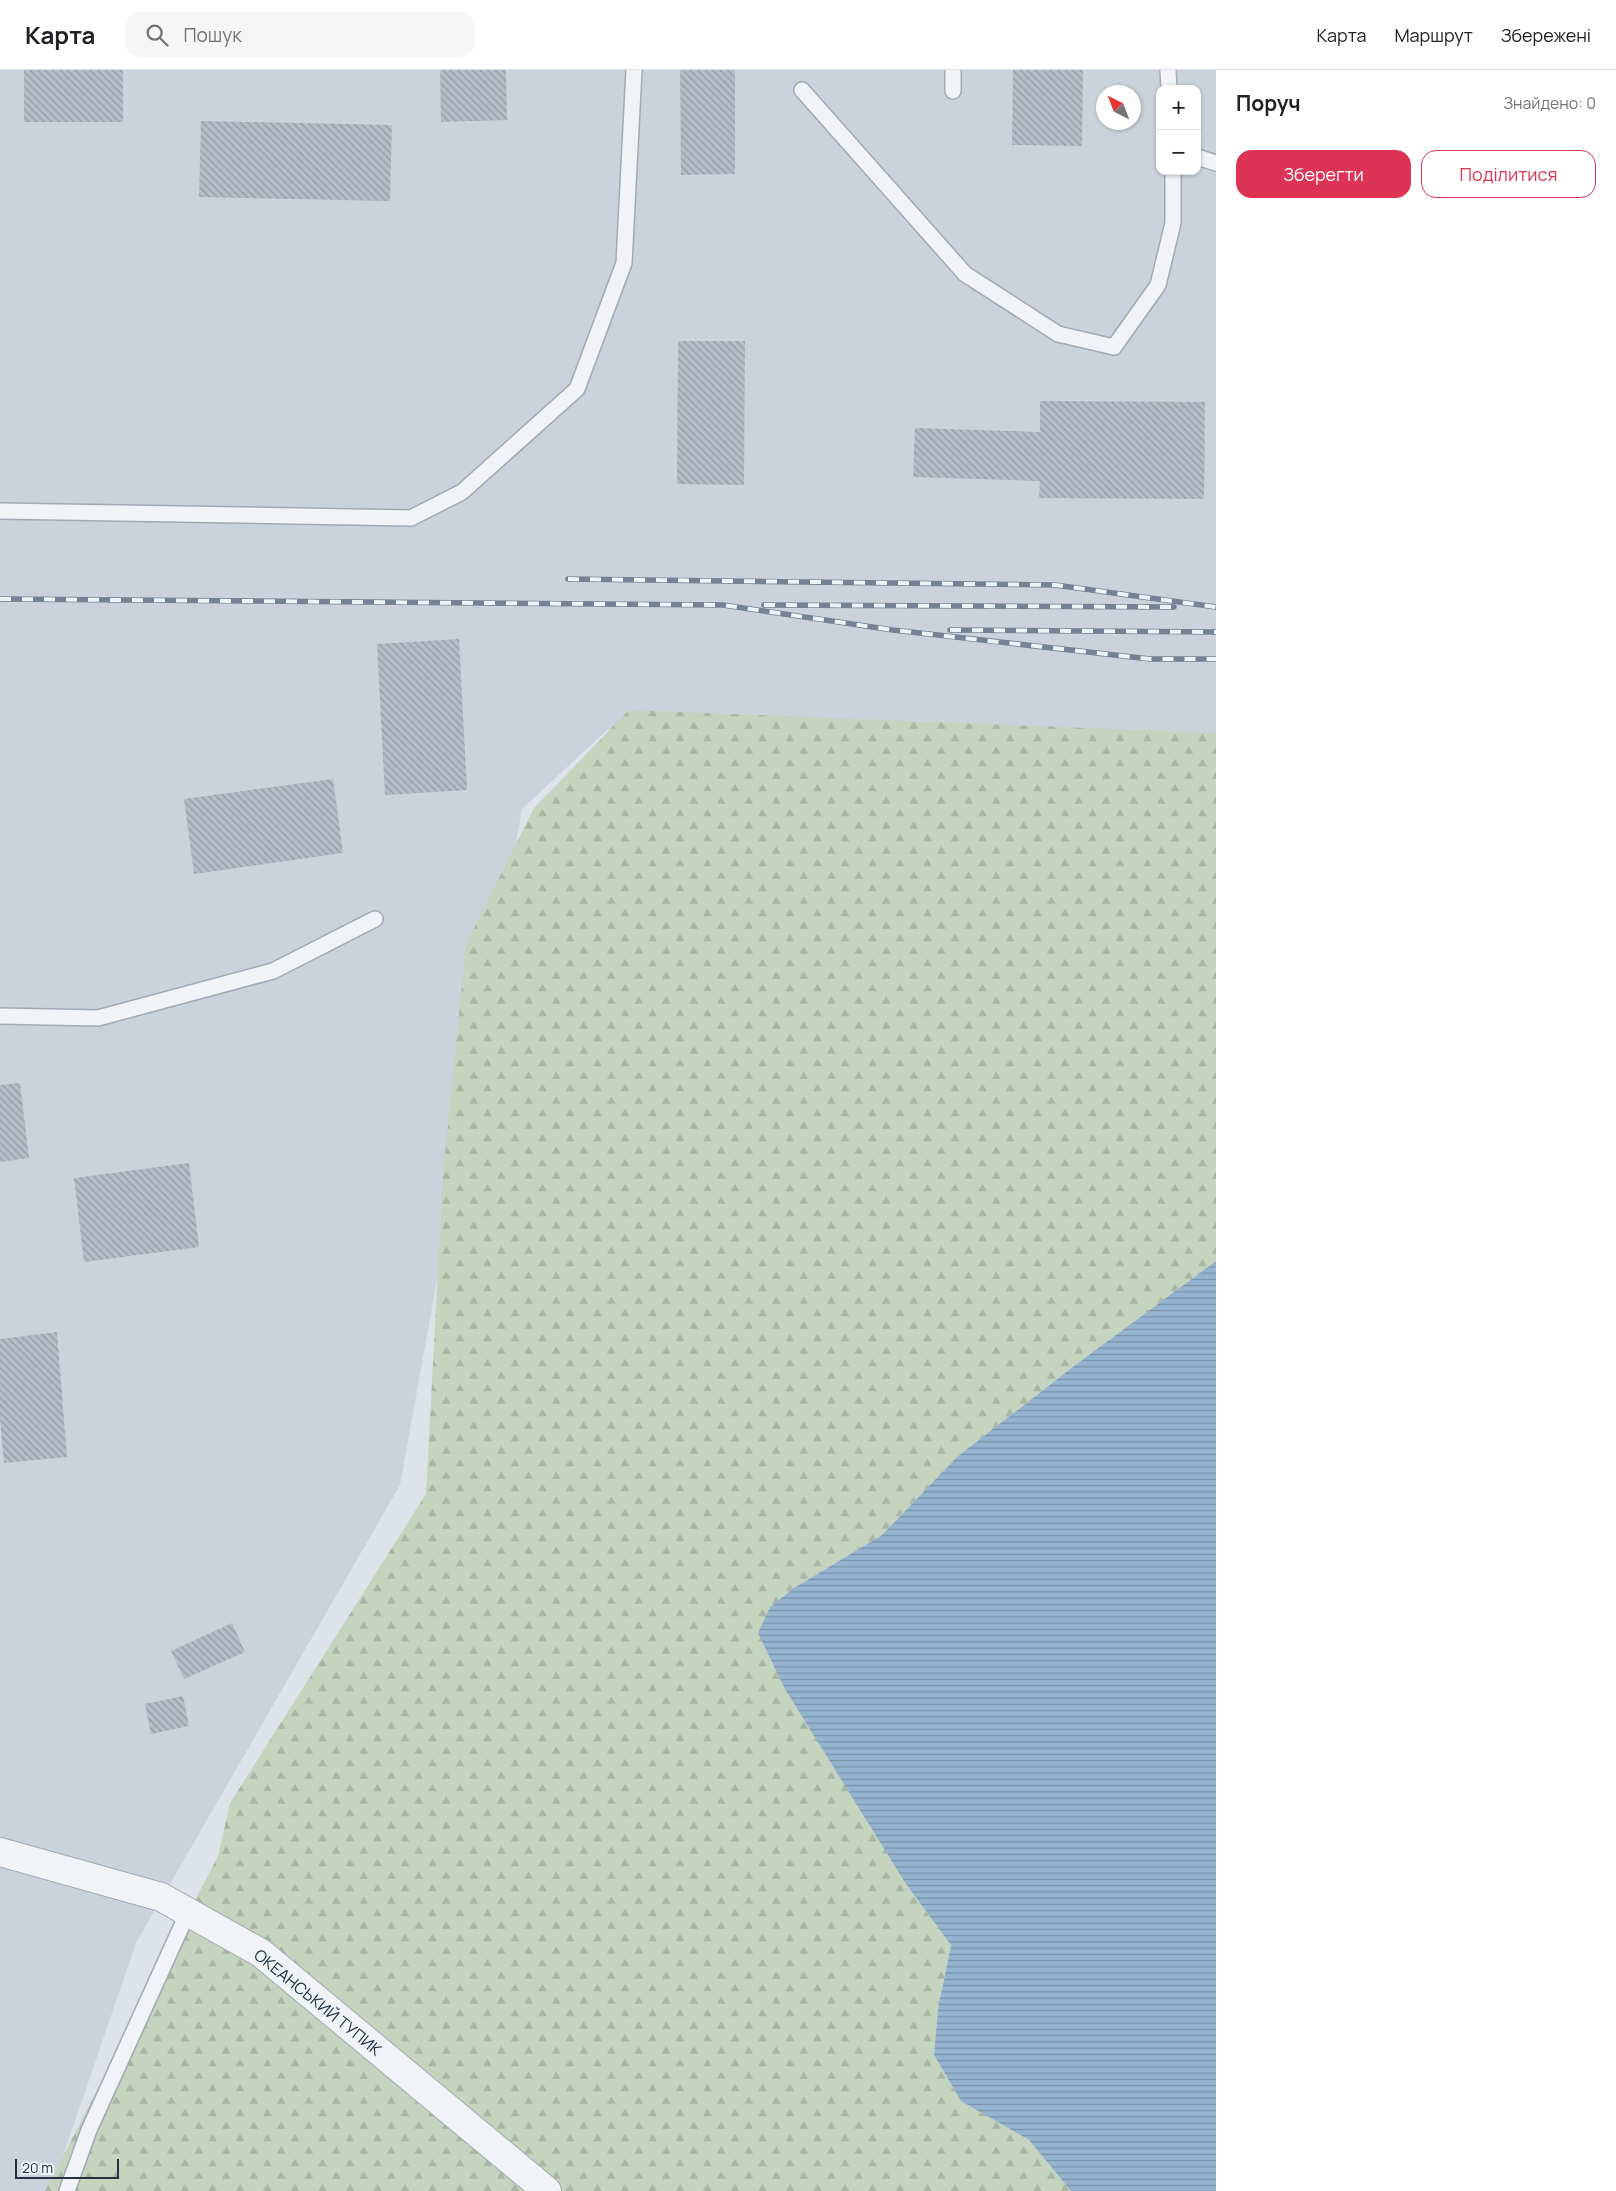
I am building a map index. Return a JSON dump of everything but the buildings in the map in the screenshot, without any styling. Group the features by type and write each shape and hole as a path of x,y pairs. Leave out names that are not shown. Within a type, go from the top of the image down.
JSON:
{"street":[{"name":"ОКЕАНСЬКИЙ ТУПИК","path":"0,1852 161,1897 261,1953 547,2191"}],"lane":[{"path":"0,510 411,518 462,492 578,389 624,263 634,70"},
{"path":"953,70 953,90"},
{"path":"1168,70 1169,85"},
{"path":"802,90 965,274 1058,334 1114,347 1158,285 1173,223 1173,175"},
{"path":"1201,158 1216,163"},
{"path":"0,1016 98,1018 273,972 375,919"},
{"path":"67,2191 89,2130 188,1912"}],"shaded area":[{"path":"0,70 1216,70 1216,742 607,730 522,809 400,1485 136,1943 51,2191 0,2191"}],"green space":[{"path":"629,710 1216,733 1216,1261 1078,1363 957,1457 882,1535 794,1588 906,1884 951,1945 938,2009 934,2055 961,2101 1029,2140 1071,2191 45,2191 218,1856 230,1803 426,1494 443,1174 466,944 534,808"}],"water":[{"path":"1216,1261 1216,2191 1071,2191 1029,2140 961,2101 934,2055 938,2009 951,1945 906,1884 785,1689 758,1633 770,1607 794,1588 882,1535 957,1457 1078,1363"}],"railway":[{"path":"568,579 1055,585 1216,607"},
{"path":"0,599 723,605 893,630 1150,659 1216,659"},
{"path":"764,605 1174,607"},
{"path":"950,630 1216,632"}]}
